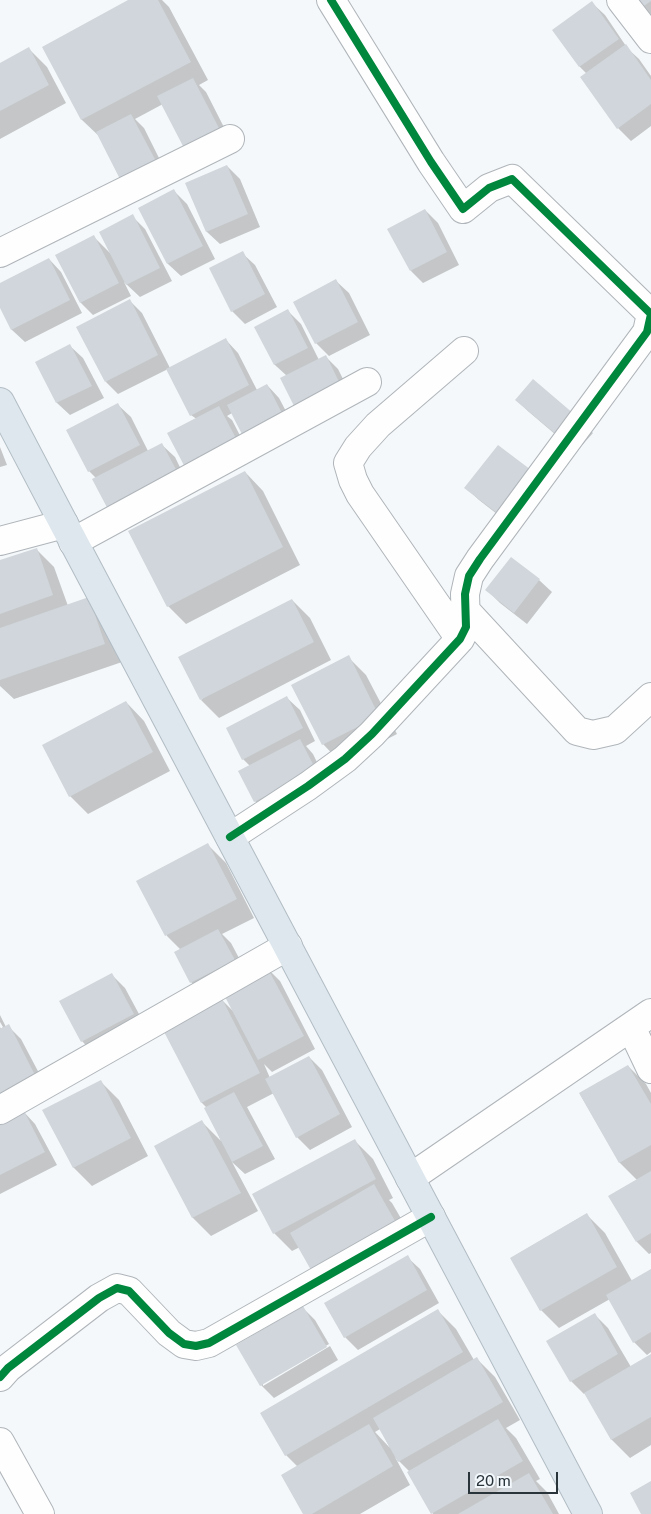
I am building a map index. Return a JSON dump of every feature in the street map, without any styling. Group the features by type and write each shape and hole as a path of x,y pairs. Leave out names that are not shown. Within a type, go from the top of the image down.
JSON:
{"highway":[{"path":"0,402 588,1514"}],"street":[{"path":"230,837 308,786 345,759 372,734 460,640 466,627 465,594 469,576 649,331 651,314 512,179 489,188 463,209 331,0"},
{"path":"621,0 651,40"},
{"path":"0,253 230,139"},
{"path":"460,640 360,494 348,463 378,425 464,351"},
{"path":"0,541 68,533 367,382"},
{"path":"466,611 577,732 593,736 615,730 651,697"},
{"path":"0,1110 288,946"},
{"path":"410,1178 641,1020 651,1069"},
{"path":"0,1377 8,1368 99,1298 117,1288 129,1291 169,1333 184,1344 196,1346 209,1343 431,1217"},
{"path":"0,1442 40,1514"}],"building":[{"path":"128,0 158,0 191,62 81,120 42,47"},
{"path":"626,0 651,0 651,1 635,12"},
{"path":"592,1 619,39 579,67 552,30"},
{"path":"626,44 651,80 651,104 617,129 580,77"},
{"path":"29,47 49,85 0,111 0,63"},
{"path":"193,78 220,130 184,148 157,96"},
{"path":"131,114 158,165 122,183 96,132"},
{"path":"227,165 248,214 206,232 185,183"},
{"path":"174,189 203,246 167,264 138,208"},
{"path":"425,209 447,252 410,271 387,229"},
{"path":"133,214 160,268 126,285 99,232"},
{"path":"94,235 119,283 80,303 55,255"},
{"path":"243,251 265,294 231,312 209,268"},
{"path":"49,258 70,300 11,330 0,308 0,283"},
{"path":"336,279 358,322 315,344 293,302"},
{"path":"130,299 158,355 105,382 76,327"},
{"path":"288,309 308,348 274,365 254,327"},
{"path":"226,338 249,385 190,416 166,369"},
{"path":"70,344 92,386 56,403 35,362"},
{"path":"326,355 341,386 296,410 280,378"},
{"path":"533,379 581,420 563,440 515,400"},
{"path":"267,384 286,421 246,442 227,405"},
{"path":"118,403 140,445 88,472 66,430"},
{"path":"219,406 240,446 188,473 167,433"},
{"path":"162,443 181,479 111,515 92,479"},
{"path":"498,445 535,473 501,516 464,488"},
{"path":"245,471 283,547 167,607 128,531"},
{"path":"37,548 53,595 0,614 0,560"},
{"path":"511,557 540,579 514,613 485,590"},
{"path":"89,597 105,644 0,680 0,628"},
{"path":"292,599 314,642 200,700 178,657"},
{"path":"349,655 379,716 322,745 291,685"},
{"path":"287,696 303,728 242,760 226,728"},
{"path":"126,701 153,752 69,797 42,745"},
{"path":"300,739 316,770 254,802 238,771"},
{"path":"208,843 237,899 165,936 136,881"},
{"path":"218,929 235,960 190,983 174,952"},
{"path":"267,967 304,1036 258,1060 222,991"},
{"path":"112,973 134,1014 81,1042 59,1001"},
{"path":"220,995 260,1073 201,1103 161,1026"},
{"path":"9,1024 37,1079 0,1099 0,1029"},
{"path":"309,1056 340,1114 296,1138 265,1079"},
{"path":"628,1065 651,1104 651,1145 619,1163 579,1093"},
{"path":"101,1080 131,1138 73,1168 42,1110"},
{"path":"234,1092 263,1146 232,1162 204,1108"},
{"path":"23,1109 45,1152 0,1175 0,1121"},
{"path":"202,1120 241,1193 192,1218 154,1146"},
{"path":"355,1139 376,1179 273,1234 252,1194"},
{"path":"651,1171 651,1233 636,1242 608,1196"},
{"path":"374,1184 395,1221 311,1270 290,1233"},
{"path":"587,1213 617,1267 540,1311 510,1258"},
{"path":"408,1255 427,1290 344,1338 324,1303"},
{"path":"651,1269 651,1332 633,1343 606,1295"},
{"path":"303,1306 327,1347 260,1386 236,1345"},
{"path":"438,1309 463,1352 285,1456 260,1413"},
{"path":"595,1313 618,1354 570,1382 546,1341"},
{"path":"651,1354 651,1417 611,1440 584,1393"},
{"path":"477,1357 503,1402 398,1462 373,1418"},
{"path":"498,1419 523,1461 431,1514 407,1472"},
{"path":"369,1424 393,1466 312,1514 303,1514 281,1475"},
{"path":"529,1473 553,1514 458,1514"},
{"path":"651,1481 651,1514 641,1514 630,1493"}],"cycle path":[{"path":"230,837 308,786 345,759 372,734 460,639 466,627 465,594 469,576 647,332 651,314 512,179 489,188 463,209 431,162 331,0"},
{"path":"0,1377 8,1368 99,1298 117,1288 129,1291 169,1333 184,1344 196,1346 209,1343 431,1217"}]}
